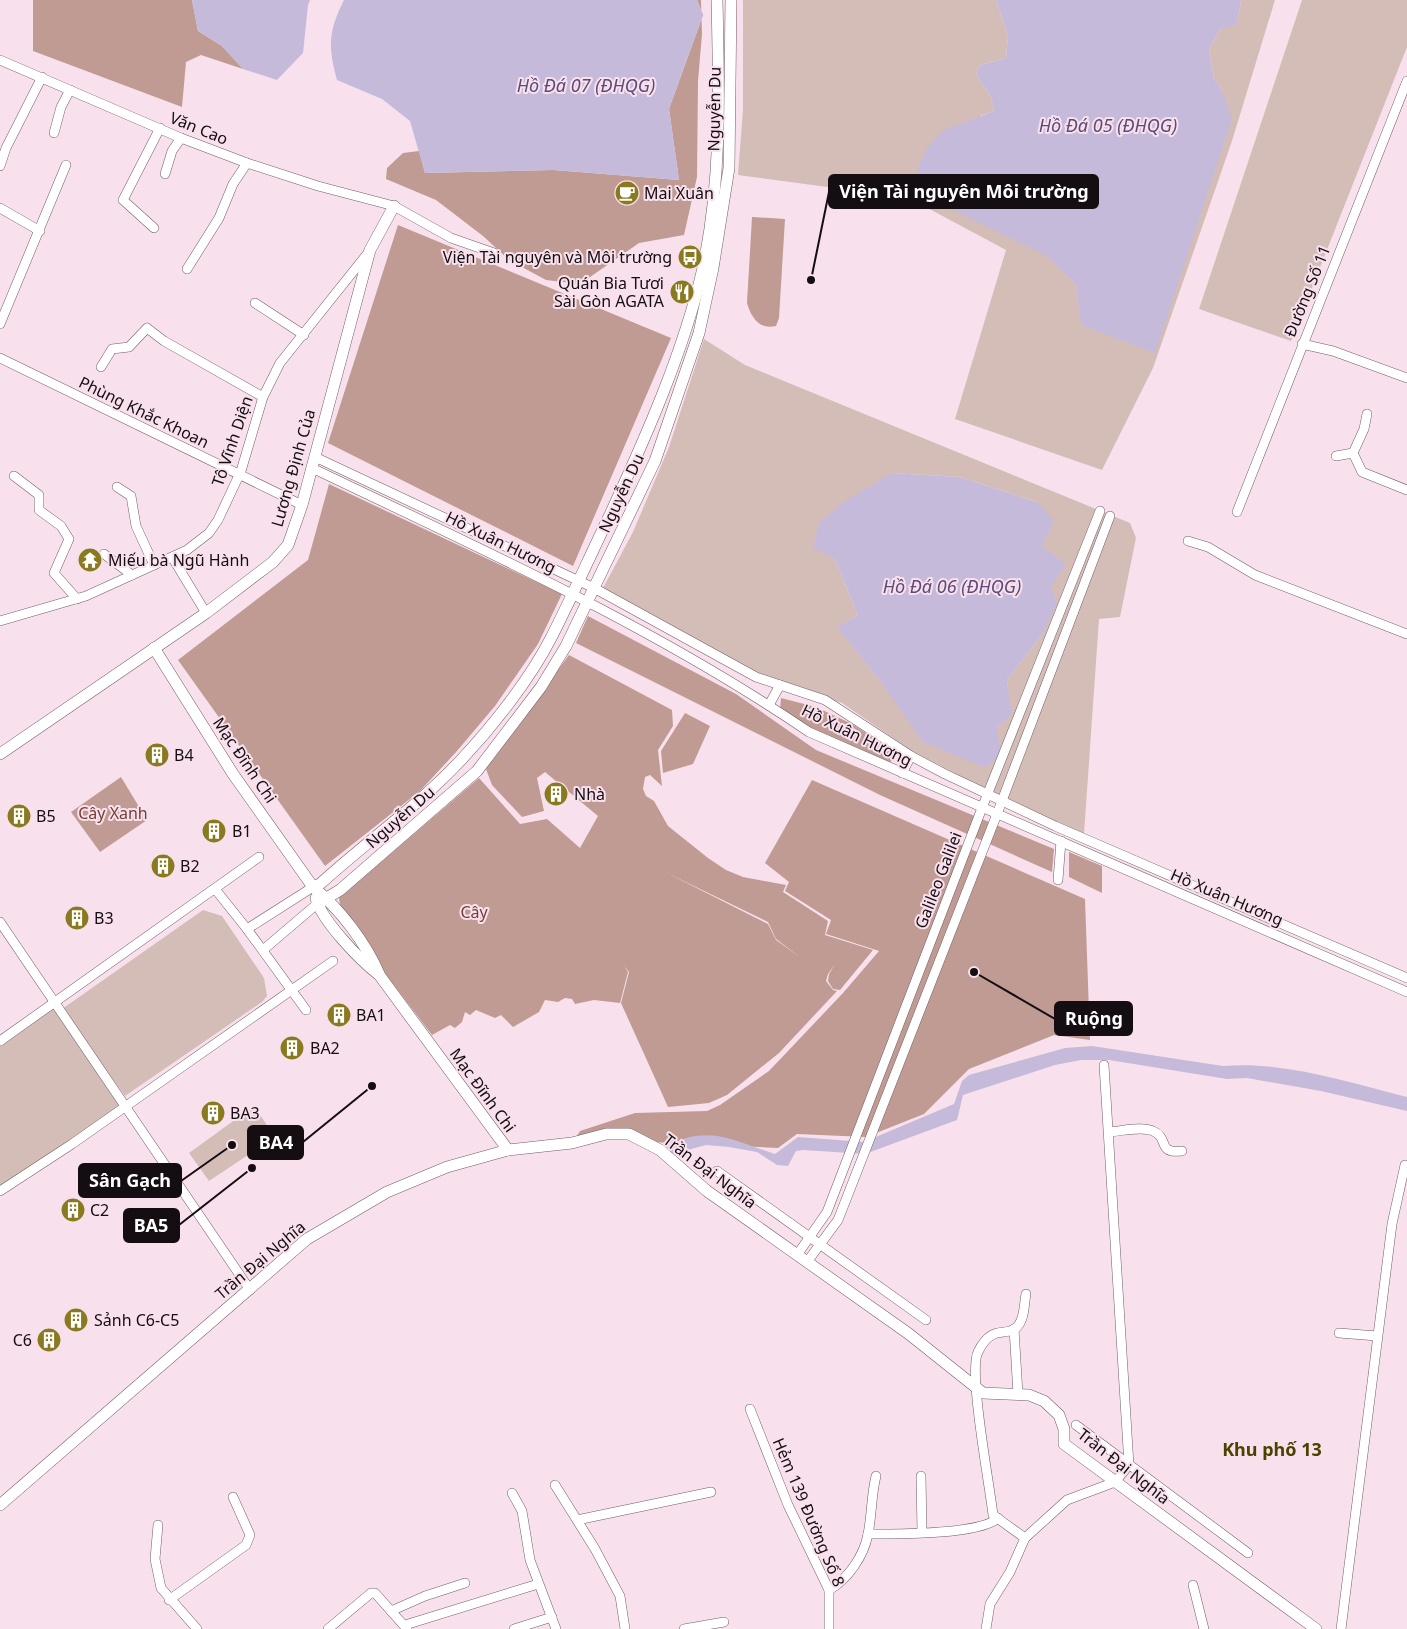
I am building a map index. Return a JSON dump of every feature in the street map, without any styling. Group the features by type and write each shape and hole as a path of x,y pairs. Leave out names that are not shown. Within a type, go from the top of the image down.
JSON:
{"street":[{"name":"Nguyễn Du","path":"312,887 320,884 417,802 462,760 521,684 551,638 633,464 687,327 703,266 717,167 720,125 717,0"},
{"name":"Nguyễn Du","path":"321,900 340,890 477,771 541,687 566,646 655,462 699,333 713,268 729,168 731,0"},
{"name":"Văn Cao","path":"0,60 181,138 247,163 318,186 394,206 451,238 494,253"},
{"path":"0,166 6,148 42,77"},
{"name":"Đường Số 11","path":"1237,512 1407,81"},
{"path":"54,133 61,106 70,90"},
{"path":"154,228 123,200 160,128"},
{"path":"165,174 172,151 181,138"},
{"path":"187,269 219,218 233,184 247,163"},
{"path":"0,324 66,165"},
{"name":"Lương Định Của","path":"0,754 206,613 273,562 288,545 302,505 370,250 394,206"},
{"path":"0,208 40,231"},
{"name":"Tô Vĩnh Diện","path":"0,621 77,599 187,550 209,534 218,520 239,475 263,397 280,363 370,250"},
{"path":"255,303 304,335"},
{"path":"687,327 699,333"},
{"path":"101,367 112,348 129,347 147,328 164,341 263,397"},
{"path":"1302,344 1332,351 1407,378"},
{"name":"Phùng Khắc Khoan","path":"0,358 302,505"},
{"path":"1367,414 1364,429 1353,453 1362,472 1407,490"},
{"path":"1336,456 1353,453"},
{"name":"Hồ Xuân Hương","path":"313,462 594,588 756,677 825,700 911,756 987,794 1407,978"},
{"name":"Hồ Xuân Hương","path":"313,462 587,601 769,704 809,732 1407,992"},
{"path":"14,476 38,495 39,510 61,526 69,540 54,573 77,599"},
{"path":"117,487 132,499 136,526 154,565"},
{"name":"Galileo Galilei","path":"796,1255 827,1212 987,794 1100,511"},
{"name":"Galileo Galilei","path":"808,1262 838,1220 843,1208 997,814 1110,516"},
{"path":"1188,541 1208,547 1255,575 1407,634"},
{"path":"104,554 132,575"},
{"path":"172,557 206,613"},
{"path":"551,638 566,646"},
{"name":"Mạc Đĩnh Chi","path":"154,648 233,774 321,900 370,953 380,976 508,1150"},
{"path":"769,704 780,685"},
{"path":"902,773 911,756"},
{"path":"1058,880 1061,841"},
{"path":"0,1041 259,858"},
{"path":"247,929 312,887"},
{"path":"214,889 263,950 306,1010"},
{"path":"263,950 321,900"},
{"path":"0,922 250,1290"},
{"path":"1356,969 1361,958"},
{"path":"0,1191 126,1107 333,960"},
{"path":"986,1629 990,1604 1010,1572 1025,1538 1067,1500 1115,1482 1129,1465 1104,1065"},
{"path":"1109,1132 1152,1130 1159,1135 1167,1150 1182,1150"},
{"name":"Trần Đại Nghĩa","path":"0,1505 51,1458 307,1240 387,1192 447,1167 508,1150 572,1143 606,1134 629,1134 660,1150 707,1191 909,1334 983,1393 1029,1395 1049,1406 1059,1415 1064,1429 1064,1444 1316,1629"},
{"path":"1341,1629 1392,1224 1405,1165"},
{"path":"717,1171 926,1320"},
{"path":"831,1202 843,1208"},
{"path":"1025,1538 994,1515 974,1385 976,1354 984,1342 996,1332 1014,1329 1020,1323 1026,1294"},
{"path":"1014,1329 1018,1394"},
{"path":"1339,1333 1377,1336"},
{"name":"Hẻm 139 Đường Số 8","path":"750,1409 788,1505 829,1590 829,1629"},
{"path":"1076,1426 1248,1553"},
{"path":"829,1590 842,1583 864,1548 868,1534 871,1493 876,1476"},
{"path":"921,1476 922,1532"},
{"path":"555,1485 620,1596 625,1629"},
{"path":"577,1520 711,1492"},
{"path":"512,1493 522,1511 530,1560 556,1629"},
{"path":"169,1600 246,1545 250,1535 233,1497"},
{"path":"868,1534 922,1532 987,1526 998,1518"},
{"path":"158,1525 155,1559 160,1588 169,1600 184,1612 197,1629"},
{"path":"391,1611 425,1596 465,1583"},
{"path":"328,1629 372,1592 406,1627 538,1584"},
{"path":"1193,1585 1204,1629"},
{"path":"514,1629 552,1617"},
{"path":"684,1629 724,1622"}],"shaded area":[{"path":"743,0 996,0 1008,36 1006,58 980,65 976,74 991,97 994,111 980,116 1025,244 1045,254 1076,285 1082,325 1222,90 1214,78 1209,50 1219,30 1237,23 1241,0 1275,0 1232,141 1153,368 1102,470 955,419 1006,250 909,198 738,175 743,109"},
{"path":"1302,0 1407,0 1407,47 1291,341 1199,309"},
{"path":"704,339 745,365 1130,523 1136,538 1120,617 1099,619 1084,834 985,789 909,749 842,703 767,681 607,596 603,588 633,532 669,447","holes":["891,473 960,477 1039,503 1042,546 1051,586 1042,635 1007,680 1011,715 997,727 880,681 838,627 858,615 835,559"]},
{"path":"203,910 222,916 264,978 267,996 262,1002 125,1096 62,1009"},
{"path":"56,1003 125,1108 0,1191 0,1044"},
{"path":"254,1106 275,1137 209,1181 189,1153"}],"green space":[{"path":"33,0 192,0 198,31 222,46 243,69 201,55 186,62 182,107 33,51"},
{"path":"697,0 701,0 701,11"},
{"path":"702,19 698,81 697,177 684,235 639,243 580,284 546,280 509,260 483,236 436,200 386,179 387,168 403,153 419,151 425,173 554,170 679,180 669,109"},
{"path":"752,217 785,219 779,318 776,326 770,327 760,324 753,317 747,303"},
{"path":"398,225 671,338 573,566 328,443"},
{"path":"329,484 562,594 538,644 495,706 457,751 420,791 325,866 178,660 308,560"},
{"path":"588,616 736,694 816,750 1054,849 1052,872 880,795 576,643"},
{"name":"Cây","path":"569,655 672,710 673,726 658,750 662,786 650,775 645,777 643,789 646,796 654,801 668,826 726,870 743,877 786,885 783,892 828,921 825,935 873,950 840,990 833,989 828,981 829,974 835,964 828,974 826,981 833,990 837,991 779,1053 727,1095 709,1103 668,1107 621,1003 629,972 624,966 628,972 620,1003 594,1000 575,1004 572,999 565,998 558,1002 545,1000 539,1012 513,1027 501,1015 495,1018 476,1010 470,1015 465,1012 462,1022 455,1028 450,1025 432,1035 342,917 339,898 479,778 520,824 547,819 580,848 598,816 545,772 537,778 544,811 522,817 492,785 486,769","holes":["665,872 768,922 776,939 801,958 776,940 768,924"]},
{"path":"781,698 816,707 852,724 890,749 894,759 889,763 812,730 780,710"},
{"path":"685,713 710,726 693,764 663,773 661,751"},
{"name":"Cây Xanh","path":"121,777 147,820 100,852 71,812"},
{"path":"812,780 1085,899 1090,1040 1054,1035 969,1069 924,1114 866,1137 797,1134 778,1148 650,1142 629,1132 613,1129 575,1139 580,1131 635,1113 707,1111 720,1105 769,1071 843,993 879,951 826,934 831,920 785,891 789,882 765,863"},
{"path":"1069,852 1102,866 1102,893 1069,877"}],"water":[{"path":"192,0 310,0 303,53 277,80 243,69 222,46 198,31"},
{"name":"Hồ Đá 07 (ĐHQG)","path":"344,0 697,0 703,15 669,109 679,180 554,170 425,173 410,121 382,99 337,80 332,58 331,39 335,21"},
{"name":"Hồ Đá 05 (ĐHQG)","path":"996,0 1241,0 1237,24 1219,30 1209,50 1214,78 1222,90 1232,119 1155,353 1081,325 1076,285 1045,255 934,201 917,169 927,148 944,130 994,111 991,97 976,74 980,65 1006,58 1008,36"},
{"name":"Hồ Đá 06 (ĐHQG)","path":"891,473 960,477 1039,503 1054,521 1042,546 1066,564 1051,586 1057,603 1042,635 1007,680 1012,715 997,727 1001,755 986,768 923,742 880,681 837,627 858,615 835,559 813,548 819,523 841,504"},
{"path":"1092,1046 1223,1066 1270,1067 1316,1074 1407,1097 1407,1111 1321,1091 1247,1078 1227,1079 1109,1060 1081,1060 1055,1065 963,1095 957,1120 865,1154 796,1151 788,1166 777,1165 757,1152 729,1147 706,1145 673,1154 665,1146 681,1139 708,1135 721,1136 775,1154 798,1137 864,1142 954,1104 962,1081 969,1075 1065,1048"}],"place":[{"name":"Mai Xuân","path":"627,193"},
{"name":"Viện Tài nguyên và Môi trường","path":"690,257"},
{"name":"Viện Tài nguyên Môi trường","path":"811,280"},
{"name":"Quán Bia Tươi Sài Gòn AGATA","path":"682,292"},
{"name":"Miếu bà Ngũ Hành","path":"90,560"},
{"name":"B4","path":"157,755"},
{"name":"Nhà","path":"556,794"},
{"name":"B5","path":"19,816"},
{"name":"B1","path":"214,831"},
{"name":"B2","path":"163,866"},
{"name":"B3","path":"77,918"},
{"name":"Ruộng","path":"974,972"},
{"name":"BA1","path":"339,1015"},
{"name":"BA2","path":"292,1048"},
{"name":"BA4","path":"372,1086"},
{"name":"BA3","path":"213,1113"},
{"name":"Sân Gạch","path":"232,1145"},
{"name":"BA5","path":"252,1168"},
{"name":"C2","path":"73,1210"},
{"name":"Sảnh C6-C5","path":"76,1320"},
{"name":"C6","path":"49,1340"}],"district":[{"name":"Khu phố 13","path":"1272,1450"}]}
